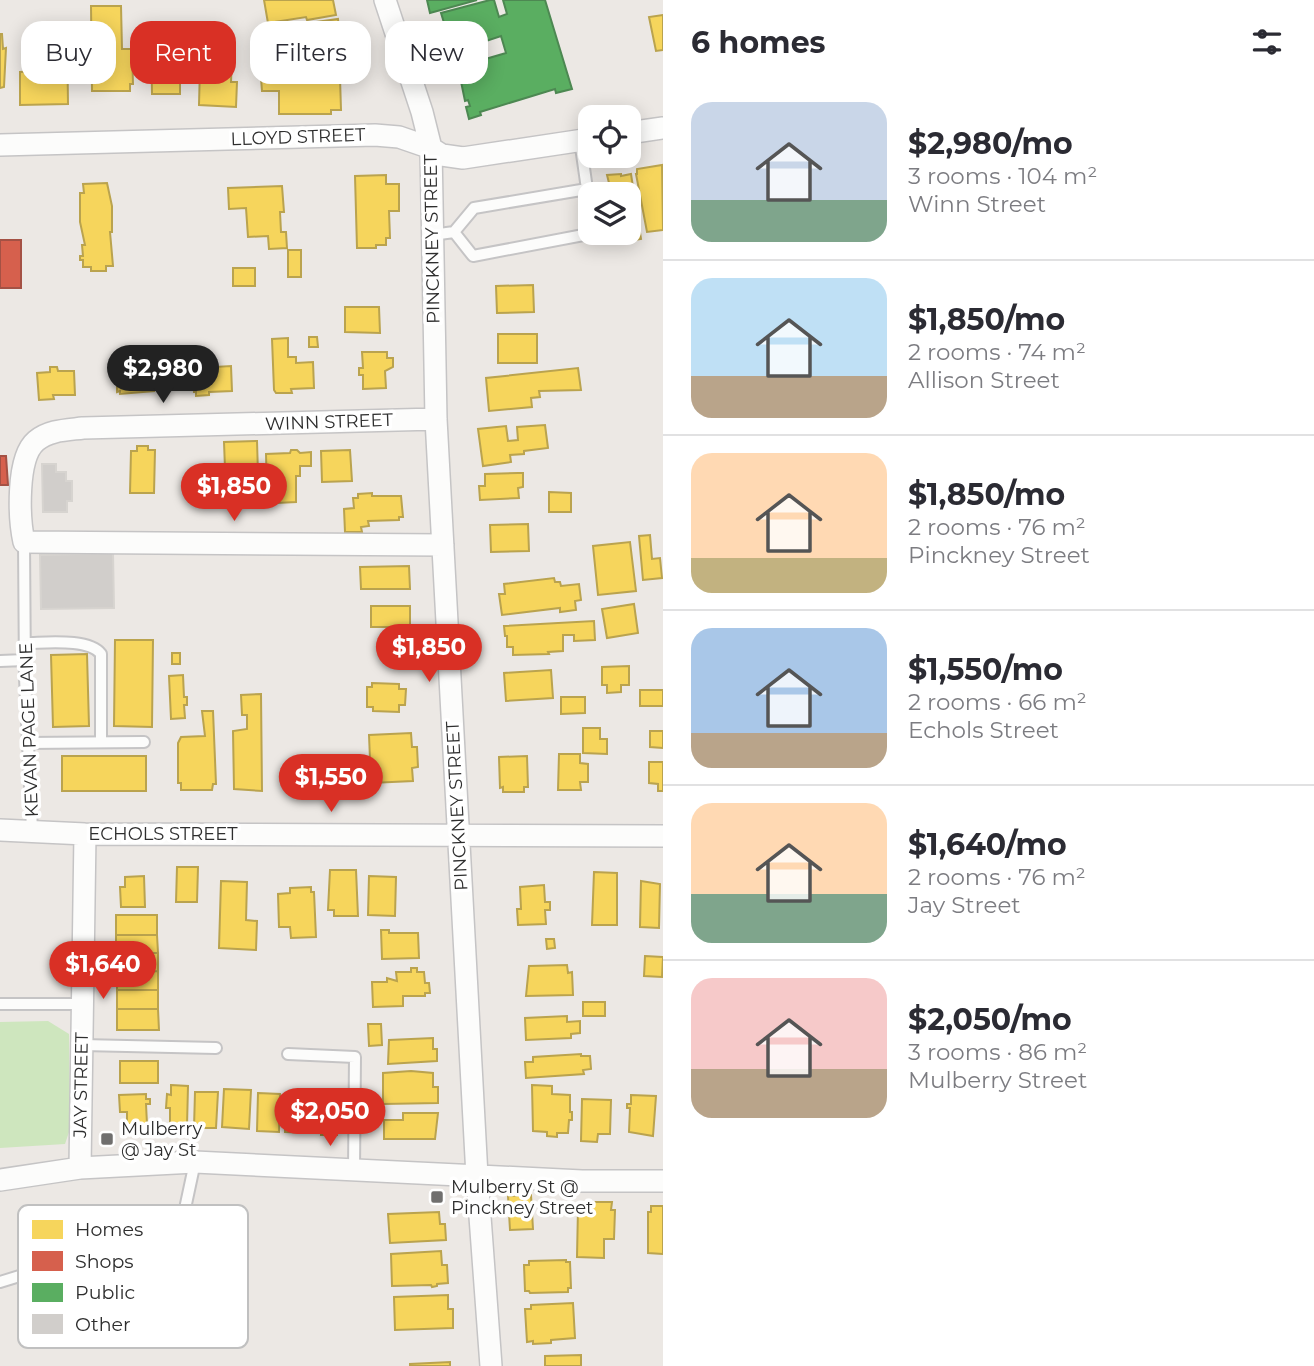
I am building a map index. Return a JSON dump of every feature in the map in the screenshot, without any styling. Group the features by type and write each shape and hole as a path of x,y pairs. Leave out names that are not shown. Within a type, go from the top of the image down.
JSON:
{"street":[{"name":"PINCKNEY STREET","path":"385,0 431,148 443,234 436,419 477,1176 491,1366"},
{"path":"641,132 663,128"},
{"name":"LLOYD STREET","path":"0,145 374,135 399,137 431,148 442,155 463,158 578,141"},
{"name":"WINN STREET","path":"24,542 19,504 24,466 34,442 53,432 83,428 436,419"},
{"path":"24,542 443,545"},
{"name":"ECHOLS STREET","path":"0,830 85,834 663,836"},
{"name":"JAY STREET","path":"80,1168 85,834"},
{"path":"0,1180 80,1168 195,1161 582,1181 663,1181"}],"lane":[{"path":"578,191 474,208 443,234 473,256 578,236"},
{"name":"KEVAN PAGE LANE","path":"24,542 27,743 32,830"},
{"path":"26,643 85,644 97,649 101,654 102,742"},
{"path":"0,661 25,660"},
{"path":"27,743 144,742"},
{"path":"0,1004 82,1004"},
{"path":"82,1045 216,1048"},
{"path":"288,1054 355,1057 354,1170"},
{"path":"186,1205 195,1161"},
{"path":"0,1282 18,1276"}],"green space":[{"path":"48,1021 69,1034 70,1129 65,1144 0,1148 0,1022"}],"building: Homes":[{"path":"264,0 333,0 336,15 307,20 306,17 268,21"},
{"path":"91,6 121,6 122,49 130,49 130,91 92,91 92,84 116,84 116,21 91,21"},
{"path":"663,15 663,50 656,51 649,17"},
{"path":"0,34 3,49 6,48 4,87 0,88"},
{"path":"20,72 21,84 68,84 68,104 20,105"},
{"path":"237,82 236,107 199,105 200,84"},
{"path":"152,84 180,84 180,94 152,94"},
{"path":"261,84 340,84 341,110 331,110 331,114 279,114 279,91 262,91"},
{"path":"662,165 663,230 647,232 637,169"},
{"path":"631,174 632,182 609,182 607,175"},
{"path":"386,175 386,184 399,184 399,211 389,211 390,238 386,238 386,245 357,248 355,176"},
{"path":"107,183 112,206 110,232 113,266 106,266 106,271 91,271 91,267 83,267 83,260 80,260 80,256 83,256 82,245 85,245 80,222 80,193 84,193 83,184"},
{"path":"282,186 284,212 280,212 281,232 286,232 287,248 269,249 268,236 248,237 246,208 229,209 228,188"},
{"path":"288,250 301,250 301,277 288,277"},
{"path":"233,268 255,268 255,286 233,286"},
{"path":"533,285 534,312 497,313 496,286"},
{"path":"345,307 379,307 380,333 345,332"},
{"path":"498,334 537,334 537,363 498,363"},
{"path":"309,337 317,337 318,347 309,347"},
{"path":"288,338 288,357 296,357 296,363 313,362 314,388 291,389 292,393 276,393 274,390 272,339"},
{"path":"362,352 387,352 387,358 393,358 393,367 385,371 386,388 363,389 363,375 359,375 359,368 363,368"},
{"path":"208,362 215,362 215,367 231,366 232,391 209,392 209,395 196,396 193,368 208,367"},
{"path":"136,365 136,371 153,370 154,391 120,394 120,391 117,392 117,372 130,371 130,366"},
{"path":"50,367 57,367 58,371 74,371 75,395 53,395 54,399 39,400 37,373 50,372"},
{"path":"578,368 581,390 539,391 540,397 531,398 532,407 489,411 486,378"},
{"path":"545,425 548,448 510,455 511,462 483,466 478,429 506,426 508,441 518,440 517,427"},
{"path":"257,441 258,474 244,474 245,495 226,495 224,442"},
{"path":"137,446 148,446 148,450 155,450 154,493 130,493 131,451 137,451"},
{"path":"291,450 311,452 311,466 300,466 300,476 296,476 296,502 277,503 277,494 267,494 266,454 290,453"},
{"path":"350,450 352,481 322,482 321,451"},
{"path":"523,473 523,487 518,488 519,498 480,500 479,486 485,486 485,474"},
{"path":"549,492 571,493 571,512 549,512"},
{"path":"372,493 372,496 401,496 403,517 399,517 399,520 368,521 369,526 361,527 362,532 345,532 344,509 354,508 353,498 358,498 358,494"},
{"path":"528,524 529,551 491,552 490,525"},
{"path":"650,535 652,559 660,558 662,578 643,580 639,536"},
{"path":"630,542 636,591 598,595 593,546"},
{"path":"409,566 410,589 361,589 360,567"},
{"path":"554,578 561,586 579,584 581,600 575,601 576,610 560,612 560,608 502,615 499,594 505,594 504,584"},
{"path":"634,604 638,633 607,638 602,609"},
{"path":"371,606 410,606 410,627 371,627"},
{"path":"594,621 595,640 574,641 574,635 563,635 563,651 513,655 513,647 507,647 504,626"},
{"path":"115,640 153,640 152,727 114,726"},
{"path":"172,653 180,653 180,664 172,664"},
{"path":"87,654 89,726 53,727 51,655"},
{"path":"629,666 629,685 621,685 621,692 607,693 607,685 602,685 602,667"},
{"path":"551,670 553,698 506,701 504,673"},
{"path":"183,675 184,697 187,697 187,705 184,705 185,718 171,719 169,676"},
{"path":"372,683 399,684 399,689 406,689 405,705 399,705 399,712 373,711 373,707 367,707 367,687 372,687"},
{"path":"640,690 663,690 663,706 640,706"},
{"path":"261,694 262,791 234,789 233,731 247,729 247,715 242,715 241,695"},
{"path":"561,697 585,697 585,713 561,714"},
{"path":"202,711 213,711 216,784 213,784 212,790 181,790 181,783 178,783 178,743 181,737 205,736"},
{"path":"583,728 600,728 600,739 607,739 607,754 583,753"},
{"path":"650,731 663,731 663,748 650,747"},
{"path":"411,733 412,747 417,747 418,767 412,768 413,781 371,783 369,735"},
{"path":"559,754 580,754 580,763 588,764 588,782 580,782 581,790 558,790"},
{"path":"326,755 352,760 351,793 325,794"},
{"path":"62,756 146,756 146,791 62,791"},
{"path":"527,756 528,787 524,787 524,792 503,792 503,787 500,788 499,757"},
{"path":"649,762 663,762 663,791 658,791 658,784 649,783"},
{"path":"177,867 198,867 197,902 176,902"},
{"path":"330,870 356,870 358,916 334,916 334,910 328,910"},
{"path":"594,872 617,873 617,925 592,925"},
{"path":"144,876 145,907 121,907 120,887 125,887 125,877"},
{"path":"369,876 396,877 395,916 368,915"},
{"path":"221,881 247,882 246,920 257,921 256,950 219,948"},
{"path":"641,881 660,884 659,928 640,927"},
{"path":"544,885 545,902 550,902 550,910 545,910 546,924 518,925 517,909 521,909 520,887"},
{"path":"311,887 311,892 314,892 316,937 291,938 290,927 279,927 278,894 290,893 290,888"},
{"path":"116,915 157,915 157,935 116,935"},
{"path":"381,930 389,930 389,933 418,933 419,958 382,959"},
{"path":"116,935 157,935 158,953 116,953"},
{"path":"546,939 554,939 555,948 547,949"},
{"path":"116,953 158,953 158,971 117,972"},
{"path":"645,956 663,957 662,977 644,976"},
{"path":"567,965 568,973 572,972 573,995 526,996 529,966"},
{"path":"411,968 424,972 430,993 425,993 425,996 403,996 403,1006 373,1007 372,982 387,982 387,978 397,981 396,972 411,972"},
{"path":"158,971 158,990 117,990 117,972"},
{"path":"117,990 158,990 158,1009 117,1009"},
{"path":"583,1002 605,1002 605,1016 583,1016"},
{"path":"117,1009 158,1009 159,1030 117,1030"},
{"path":"567,1016 567,1022 580,1021 580,1033 571,1034 571,1038 526,1040 525,1018"},
{"path":"368,1024 381,1024 382,1045 369,1046"},
{"path":"433,1038 437,1061 388,1064 389,1040"},
{"path":"581,1054 590,1056 591,1069 583,1070 584,1074 526,1078 525,1062 533,1062 533,1057"},
{"path":"120,1061 158,1061 158,1083 120,1083"},
{"path":"383,1073 433,1073 433,1087 438,1087 438,1103 383,1104"},
{"path":"171,1085 188,1086 187,1126 170,1126 170,1108 166,1108 167,1094 171,1095"},
{"path":"532,1085 552,1086 552,1094 570,1095 572,1120 569,1120 568,1133 557,1133 557,1137 547,1136 547,1132 533,1131"},
{"path":"224,1089 251,1090 249,1129 222,1127"},
{"path":"323,1091 338,1092 338,1105 342,1105 337,1135 321,1135"},
{"path":"195,1092 218,1092 216,1128 194,1128"},
{"path":"258,1093 280,1094 279,1132 257,1131"},
{"path":"146,1094 146,1099 150,1099 150,1104 146,1104 147,1124 140,1124 140,1127 127,1124 127,1112 120,1112 119,1095"},
{"path":"286,1094 311,1094 310,1133 285,1132"},
{"path":"631,1095 656,1096 653,1136 629,1132 630,1108 627,1108 627,1104 631,1104"},
{"path":"582,1099 611,1100 610,1134 598,1134 597,1142 581,1141"},
{"path":"403,1113 438,1113 435,1139 384,1139 384,1120 403,1120"},
{"path":"531,1195 533,1229 510,1230 508,1196"},
{"path":"586,1202 612,1202 611,1210 615,1210 614,1239 604,1239 604,1258 577,1257 578,1208 585,1208"},
{"path":"651,1206 663,1206 663,1254 648,1253 648,1212 651,1212"},
{"path":"439,1212 440,1224 445,1224 446,1240 390,1243 388,1214"},
{"path":"441,1251 442,1265 447,1265 448,1283 432,1287 392,1286 391,1254"},
{"path":"529,1261 570,1262 571,1288 568,1288 568,1292 525,1291 524,1265 529,1265"},
{"path":"448,1295 448,1309 453,1309 453,1328 395,1330 394,1297"},
{"path":"573,1303 575,1338 551,1340 551,1343 527,1342 525,1309 531,1309 531,1305"},
{"path":"581,1355 581,1366 545,1366 545,1356"},
{"path":"450,1362 450,1366 410,1366 410,1364"}],"building: Shops":[{"path":"0,240 21,240 21,288 0,288"},
{"path":"0,456 6,456 8,485 0,485"}],"building: Public":[{"path":"427,0 477,0 430,13"},
{"path":"494,0 499,17 507,14 503,0 545,0 572,89 556,93 555,89 480,112 481,115 469,119 466,107 470,106 468,100 465,101 462,84 488,84 488,58 506,53 501,36 488,40 488,21 443,21 441,13"}],"building: Other":[{"path":"42,464 56,464 56,472 66,472 66,481 72,481 72,501 67,501 67,512 43,512"},
{"path":"113,553 114,608 41,609 40,555"}],"place":[{"name":"Mulberry @ Jay St","path":"107,1139"},
{"name":"Mulberry St @ Pinckney Street","path":"437,1197"}]}
